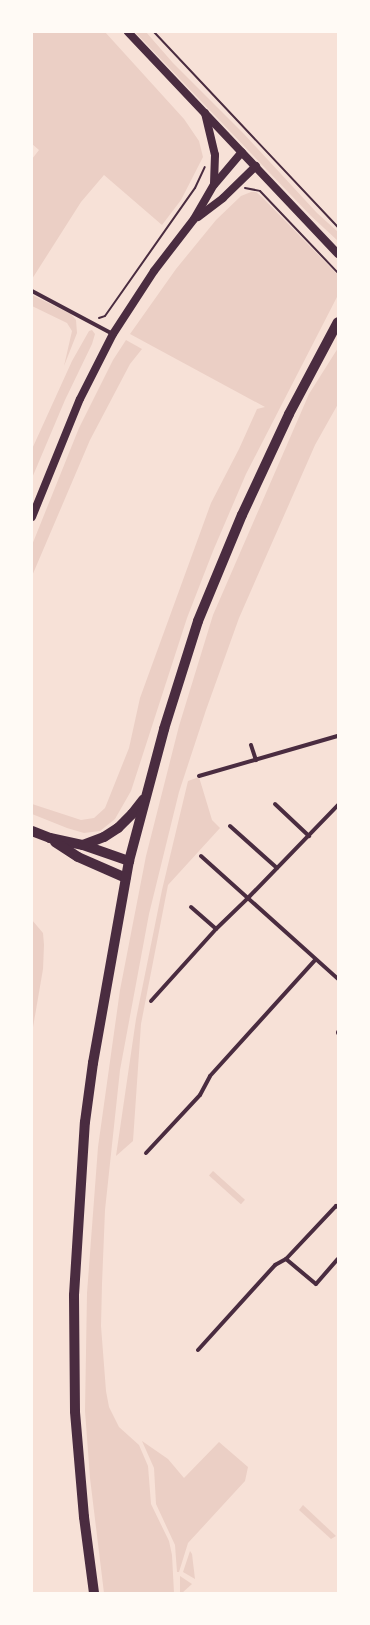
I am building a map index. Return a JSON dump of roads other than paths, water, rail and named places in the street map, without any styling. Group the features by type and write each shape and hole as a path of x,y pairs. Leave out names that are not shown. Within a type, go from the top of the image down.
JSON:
{"main road":[{"path":"128,32 338,254"},
{"path":"205,112 215,155 214,185"},
{"path":"32,517 80,399 114,334 154,271 194,219 214,185 242,152"},
{"path":"194,219 240,183 256,166"},
{"path":"94,1593 84,1517 76,1411 74,1295 85,1122 93,1063 129,861 164,729 201,614 242,515 269,457 292,408 338,322"},
{"path":"83,845 104,837 118,828 132,814 146,795"},
{"path":"32,831 50,838 83,845 129,861"},
{"path":"50,838 78,857 126,878"}],"street":[{"path":"32,291 93,321 114,334"},
{"path":"199,776 338,736"},
{"path":"252,745 256,760"},
{"path":"275,804 310,836"},
{"path":"151,1001 216,929 310,836 338,805"},
{"path":"230,826 277,868"},
{"path":"201,856 247,899 338,979"},
{"path":"192,907 216,929"},
{"path":"146,1153 200,1095 210,1076 315,960"},
{"path":"198,1350 275,1265 286,1259 336,1206 338,1207"},
{"path":"286,1259 316,1284 338,1259"}]}
